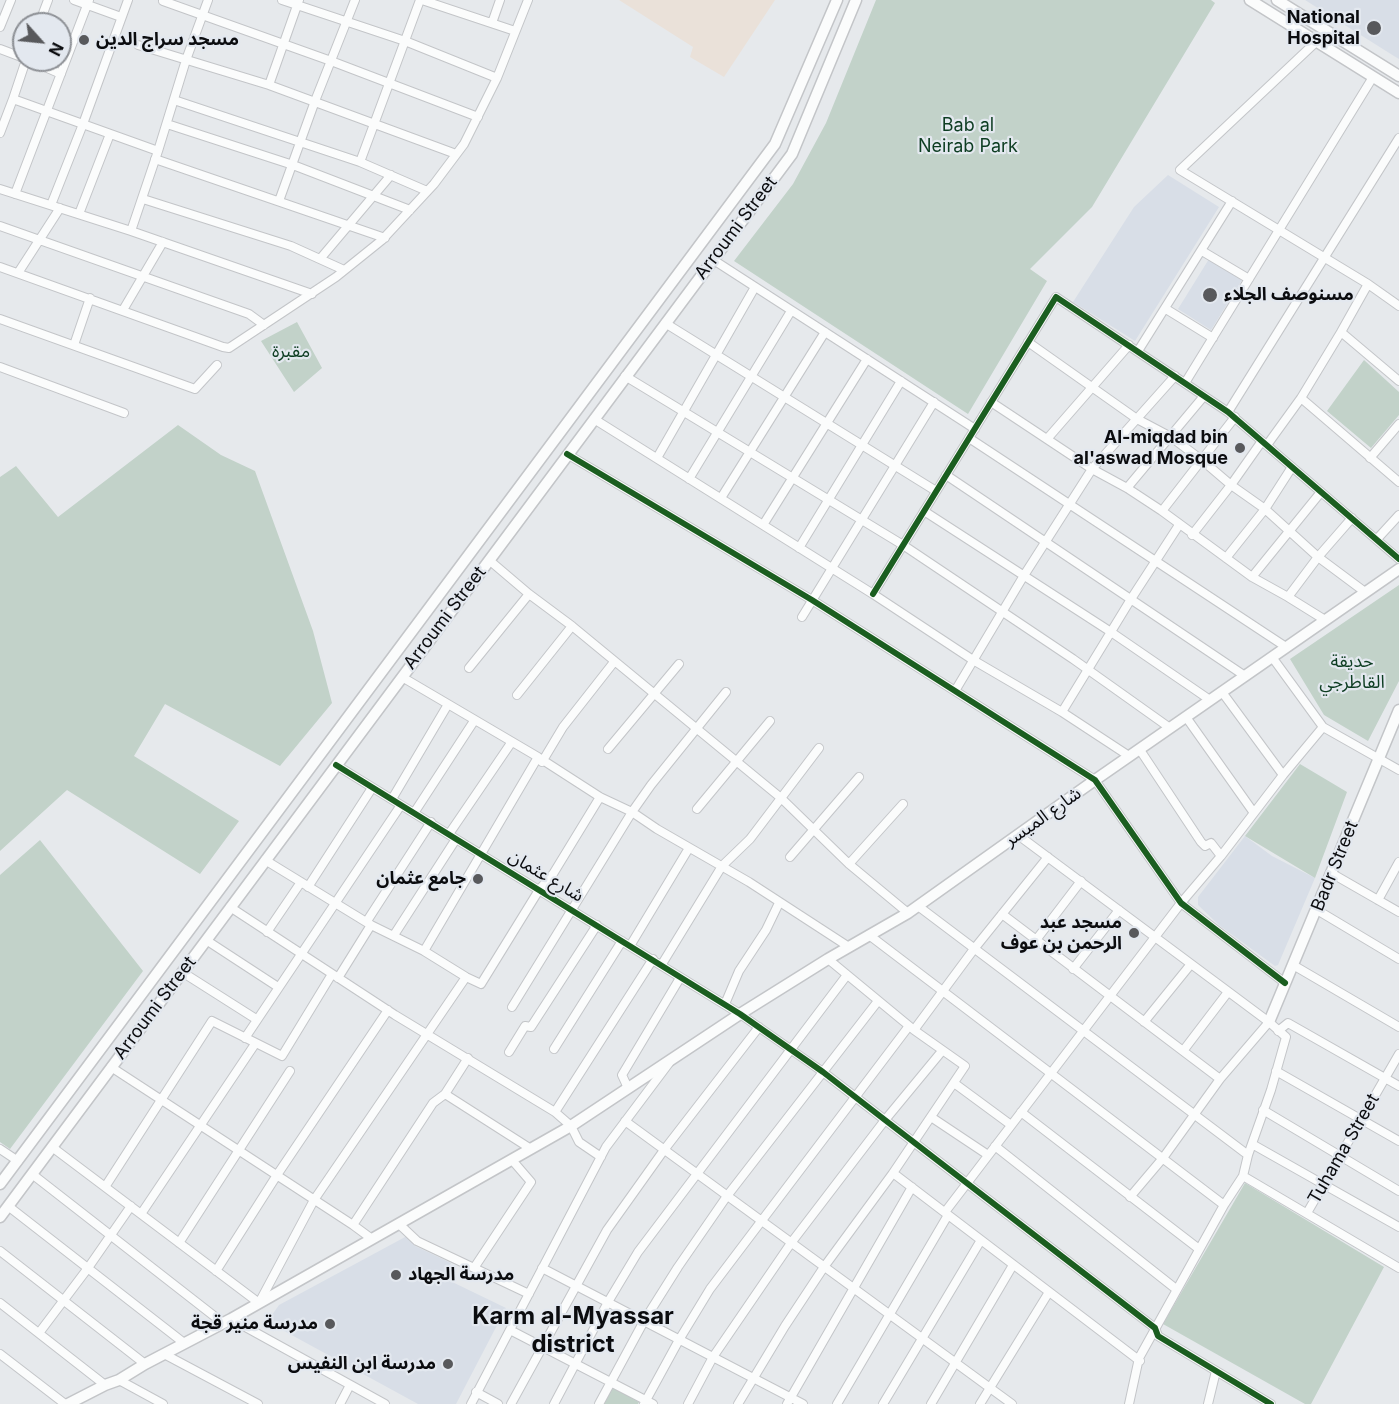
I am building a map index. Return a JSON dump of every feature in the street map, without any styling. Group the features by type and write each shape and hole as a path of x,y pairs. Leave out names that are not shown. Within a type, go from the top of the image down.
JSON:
{"main road":[{"name":"Arroumi Street","path":"0,1184 775,144 837,0"},
{"name":"Arroumi Street","path":"0,1217 792,154 856,0"},
{"path":"1250,0 1399,93"},
{"path":"1277,0 1399,76"},
{"name":"شارع الميسر","path":"75,1403 227,1321 571,1126 740,1014 908,913 1399,569"},
{"name":"Badr Street","path":"1269,1022 1399,711"}],"street":[{"path":"0,27 10,0"},
{"path":"74,0 88,2 121,17"},
{"path":"18,273 39,240 55,207 128,0"},
{"path":"131,231 186,60 208,0"},
{"path":"282,0 298,3 346,22 405,41 497,78"},
{"path":"279,201 355,0"},
{"path":"360,162 421,0 515,31"},
{"path":"455,11 459,0"},
{"path":"492,23 500,0"},
{"path":"0,267 229,348 312,294 385,238 427,191 464,144 497,78 528,0"},
{"path":"163,1 478,117"},
{"path":"15,194 88,2"},
{"path":"269,85 298,3"},
{"path":"1317,41 1180,171 1280,229 1399,306"},
{"path":"138,45 269,85 456,154"},
{"path":"0,133 22,72"},
{"path":"56,72 61,74"},
{"path":"1185,383 1373,76"},
{"path":"13,99 110,134 157,155 279,201 385,238"},
{"path":"174,100 360,162 427,191"},
{"path":"167,124 293,165 410,210"},
{"path":"79,214 110,134"},
{"path":"1162,512 1203,461 1399,138"},
{"path":"320,259 391,175"},
{"path":"0,189 131,231 312,294"},
{"path":"143,199 291,246 344,270"},
{"path":"1138,351 1232,201"},
{"path":"0,226 249,314 264,325"},
{"path":"123,310 163,242"},
{"path":"1202,250 1249,279"},
{"path":"712,260 975,429"},
{"path":"1192,535 1301,398 1368,284"},
{"path":"657,459 755,287"},
{"path":"873,594 1056,297 1231,414 1399,559"},
{"path":"74,345 90,298"},
{"path":"1166,309 1213,338"},
{"path":"689,478 791,311"},
{"path":"0,319 195,388 217,365"},
{"path":"665,323 936,491"},
{"path":"721,498 825,332"},
{"path":"1341,332 1399,381"},
{"path":"1028,342 1137,419 1171,437 1231,486 1265,509 1318,556 1365,592"},
{"path":"1047,439 1129,345"},
{"path":"763,525 867,359"},
{"path":"0,367 124,413"},
{"path":"626,376 903,545 1170,728"},
{"path":"955,691 1023,577 1092,469 1175,376"},
{"path":"799,548 901,381"},
{"path":"1127,488 1204,396"},
{"path":"1301,398 1399,482"},
{"path":"802,617 934,402"},
{"path":"991,402 1092,469 1127,488 1252,577 1325,620"},
{"path":"594,419 873,594 973,660 1062,712 1129,756"},
{"path":"1370,458 1399,424"},
{"path":"969,438 1286,648"},
{"path":"567,454 812,600 1095,780 1180,903 1285,983"},
{"path":"1226,558 1265,509 1292,467"},
{"path":"946,475 1245,676"},
{"path":"1252,577 1321,492"},
{"path":"924,511 1111,632 1210,700"},
{"path":"1377,539 1399,514"},
{"path":"1288,597 1318,556 1352,518"},
{"path":"1062,712 1179,525"},
{"path":"489,560 781,798 849,864 908,913"},
{"path":"470,668 529,594"},
{"path":"517,695 572,626"},
{"path":"1272,657 1323,727 1399,770"},
{"path":"424,951 540,760 615,662"},
{"path":"608,749 679,664"},
{"path":"402,677 600,797 632,812 722,866 849,947"},
{"path":"512,1007 632,812 726,692"},
{"path":"1222,692 1282,775"},
{"path":"392,799 447,706"},
{"path":"1186,717 1254,813"},
{"path":"414,813 474,721"},
{"path":"697,809 770,721"},
{"path":"837,1404 947,1213 967,1184 1180,903 1221,856 1282,775 1323,727"},
{"path":"394,935 511,743"},
{"path":"662,964 722,866 750,839 819,748"},
{"path":"1140,750 1201,842 1205,846 1211,843 1221,856"},
{"name":"شارع عثمان","path":"336,765 740,1014 823,1072 1155,1328 1158,1336 1271,1404"},
{"path":"790,857 859,777"},
{"path":"267,932 305,884 372,788"},
{"path":"265,860 369,923 481,984 600,797"},
{"path":"849,864 903,804"},
{"path":"245,1038 401,805"},
{"path":"105,1187 212,1021 282,1056 369,923 430,822"},
{"path":"1018,835 1269,1022 1286,1038 1243,1176 1224,1205 1139,1358 1129,1404"},
{"path":"630,946 689,848"},
{"path":"510,1330 648,1403 679,1340 710,1289 855,1097 942,992 1048,856"},
{"path":"1378,900 1399,861"},
{"path":"1331,873 1399,912"},
{"path":"1036,940 1081,881"},
{"path":"725,1004 739,971 766,930 779,903"},
{"path":"918,906 1248,1155"},
{"path":"230,908 388,1010 555,1112 571,1126 579,1142 601,1157"},
{"path":"1073,969 1119,910"},
{"path":"1317,910 1399,959"},
{"path":"1002,914 1220,1078"},
{"path":"509,1052 525,1026 531,1028 597,925"},
{"path":"869,935 1224,1205"},
{"path":"206,940 278,987"},
{"path":"554,1049 622,941"},
{"path":"555,1112 653,959"},
{"path":"738,1404 824,1267 914,1144 965,1066 911,1028 828,959"},
{"path":"1144,1022 1191,964"},
{"path":"1293,965 1399,1028"},
{"path":"182,972 256,1020"},
{"path":"554,1404 574,1363 638,1252 847,975"},
{"path":"52,1147 259,1303 314,1200 466,977"},
{"path":"628,1088 622,1075 680,978"},
{"path":"1183,1051 1228,992"},
{"path":"599,1404 644,1321 727,1196 878,1001"},
{"path":"216,1271 277,1175 388,1010"},
{"path":"1130,1197 1162,1158 1220,1078 1269,1022"},
{"path":"1278,1031 1288,1023 1399,1086"},
{"path":"511,1404 608,1230 664,1150 759,1027"},
{"path":"141,1214 255,1044"},
{"path":"688,1404 713,1357 792,1243 885,1120 942,1051"},
{"name":"Tuhama Street","path":"1307,1213 1399,1054"},
{"path":"353,1225 433,1103 445,1094 468,1058"},
{"path":"471,1404 601,1157 672,1059"},
{"path":"111,1067 372,1239"},
{"path":"179,1243 290,1071"},
{"path":"1276,1071 1399,1141"},
{"path":"954,1083 1011,1125"},
{"path":"445,1094 531,1149"},
{"path":"1263,1110 1399,1191"},
{"path":"1021,1112 1199,1250"},
{"path":"931,1117 988,1155"},
{"path":"625,1121 1012,1404"},
{"path":"1252,1144 1399,1227"},
{"path":"995,1146 1176,1289"},
{"path":"0,1149 18,1161"},
{"path":"474,1268 531,1182 512,1160"},
{"path":"893,1173 1140,1361"},
{"path":"32,1174 227,1321 385,1404"},
{"path":"1243,1176 1399,1268"},
{"path":"789,1401 912,1187"},
{"path":"8,1206 184,1344"},
{"path":"39,1333 88,1268 130,1206"},
{"path":"399,1224 417,1241 528,1294"},
{"path":"883,1404 981,1240"},
{"path":"0,1251 145,1364"},
{"path":"931,1404 1013,1265"},
{"path":"542,1268 753,1378 789,1401 803,1404"},
{"path":"980,1404 1049,1292"},
{"path":"0,1304 105,1385"},
{"path":"0,1354 75,1403"},
{"path":"164,1354 258,1404"},
{"path":"1208,1404 1216,1371"},
{"path":"119,1380 163,1404"},
{"path":"340,1404 350,1385"},
{"path":"477,1392 498,1404"}],"shaded area":[{"path":"619,0 775,0 724,77 690,57 693,47"},
{"name":"National Hospital","path":"1305,0 1399,0 1399,59 1394,56"},
{"path":"1168,175 1219,207 1135,341 1073,302 1134,207"},
{"name":"مسنوصف الجلاء","path":"1209,259 1242,280 1211,330 1178,309"},
{"path":"1245,836 1272,856 1315,878 1278,965 1275,966 1220,926 1198,905 1198,897"},
{"path":"407,1236 415,1246 451,1263 444,1278 506,1308 456,1404 418,1404 277,1327 272,1322 272,1315 279,1305"}],"green space":[{"name":"Bab al Neirab Park","path":"876,0 1211,0 1215,3 1092,207 1030,269 1047,281 968,414 734,261 793,184 826,123"},
{"name":"مقبرة","path":"297,322 322,368 294,392 261,341"},
{"path":"1364,360 1399,392 1399,415 1371,448 1327,411"},
{"path":"178,425 221,455 255,471 313,631 332,703 280,766 165,704 134,756 239,821 200,874 67,790 0,851 0,477 16,466 58,517"},
{"name":"حديقة القاطرجي","path":"1399,585 1399,681 1368,741 1324,715 1290,659"},
{"path":"1300,764 1347,792 1315,878 1245,836"},
{"path":"40,840 143,971 10,1149 0,1142 0,875"},
{"path":"1245,1183 1384,1267 1311,1404 1305,1404 1163,1324"},
{"path":"612,1387 639,1402 638,1404 604,1404"}],"cycle path":[{"path":"873,594 1056,297 1228,412 1399,559"},
{"path":"567,454 812,600 1095,780 1181,903 1285,983"},
{"path":"336,765 740,1014 823,1072 1155,1328 1158,1336 1271,1404"}],"place":[{"name":"National Hospital","path":"1374,28"},
{"name":"مسجد سراج الدين","path":"84,40"},
{"name":"مسنوصف الجلاء","path":"1210,295"},
{"name":"Al-miqdad bin al'aswad Mosque","path":"1240,448"},
{"name":"جامع عثمان","path":"478,879"},
{"name":"مسجد عبد الرحمن بن عوف","path":"1134,933"},
{"name":"مدرسة الجهاد","path":"396,1275"},
{"name":"مدرسة منير قجة","path":"330,1324"},
{"name":"مدرسة ابن النفيس","path":"448,1364"}],"district":[{"name":"Karm al-Myassar district","path":"573,1331"}]}
